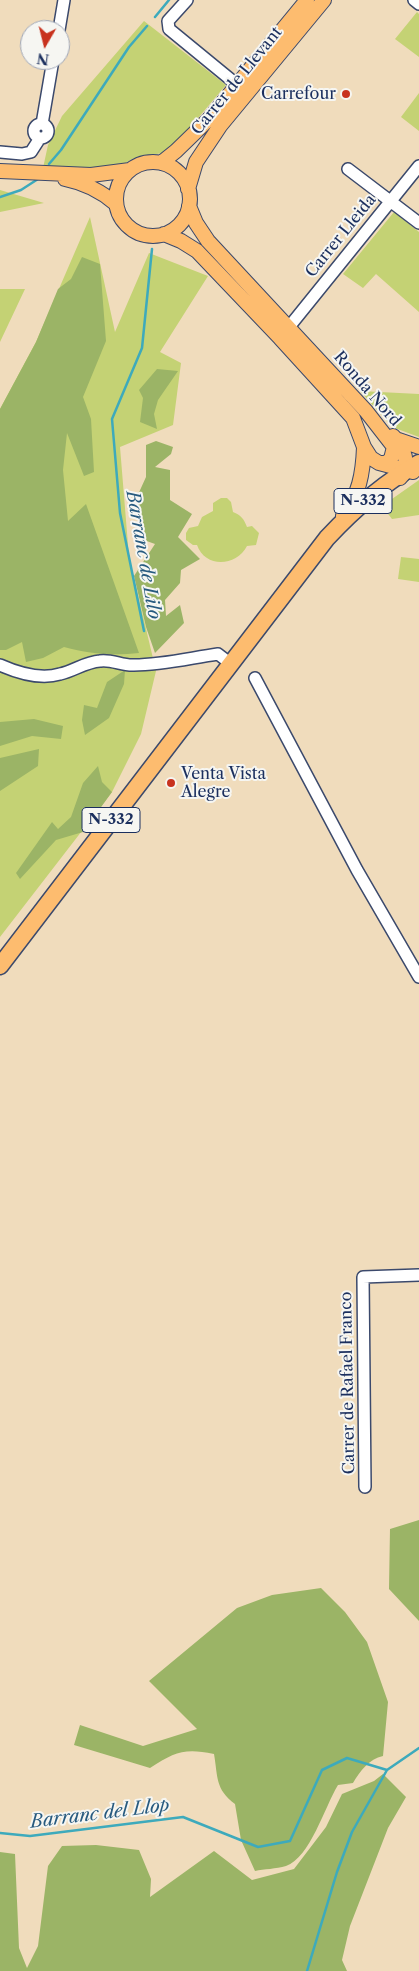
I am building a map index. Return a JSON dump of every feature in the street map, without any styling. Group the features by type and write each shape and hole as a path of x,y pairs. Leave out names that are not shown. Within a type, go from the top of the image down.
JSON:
{"highway":[{"name":"N-332","path":"236,657 339,535 362,513 415,470"},
{"name":"N-332","path":"0,966 327,538 379,488 415,470"}],"main road":[{"name":"Carrer de Llevant","path":"161,163 176,152 209,119 308,0"},
{"name":"Carrer de Llevant","path":"188,189 196,162 220,126 324,0"},
{"name":"Ronda Nord","path":"0,171 91,175 130,170 145,163 161,163"},
{"path":"161,163 177,171 184,179 188,189"},
{"path":"116,204 117,188 125,174 130,170"},
{"name":"Ronda Nord","path":"28,173 73,181 90,187 104,194 116,204 121,218 133,230 143,234 164,234 181,240 197,251 353,418 364,447 371,458 379,463 391,459 394,448 366,411 208,241 196,223 189,206 188,189"},
{"path":"164,234 180,223 189,206"},
{"path":"378,427 396,439 403,451 406,462 415,470"},
{"path":"396,439 419,447"},
{"path":"327,538 358,492 363,470 364,447"},
{"path":"379,463 415,470"}],"street":[{"path":"61,20 64,0"},
{"path":"187,0 168,21 168,28 236,86"},
{"path":"414,0 419,4"},
{"path":"0,152 22,154 31,152 40,138 34,130 39,124 42,124 51,70"},
{"name":"Carrer Lleida","path":"289,327 419,166"},
{"path":"348,169 419,223"},
{"path":"0,665 31,675 45,677 101,660 132,666 165,663 218,654 236,657"},
{"path":"256,678 357,870 419,978"},
{"name":"Carrer de Rafael Franco","path":"365,1487 363,1277 419,1275"}],"green space":[{"path":"417,12 419,14 419,57 395,39"},
{"path":"144,21 226,85 182,137 162,153 132,159 119,167 92,170 43,168 48,145 62,116"},
{"path":"419,93 419,131 401,117"},
{"path":"0,190 44,203 0,212"},
{"path":"394,212 419,232 419,312 376,274 363,288 343,274"},
{"path":"90,217 115,332 149,253 208,276 160,352 181,363 173,425 120,447 129,557 156,671 141,734 112,792 0,937 0,409 36,342"},
{"path":"82,257 100,264 106,341 83,397 91,419 94,472 84,476 67,433 63,470 68,521 86,504 139,653 102,654 64,647 43,658 26,662 22,642 6,650 0,650 0,409 36,342 58,289 71,279"},
{"path":"0,289 25,289 0,342"},
{"path":"157,369 178,371 158,400 154,414 157,429 140,422 143,398 139,390"},
{"path":"360,391 419,394 419,437 392,427"},
{"path":"156,441 173,447 171,454 155,467 170,470 170,500 192,514 178,537 200,559 181,570 180,583 165,600 166,616 180,605 184,623 155,653 146,627 134,576 155,544 141,539 136,499 146,477 146,445"},
{"path":"419,480 419,515 392,519 382,506"},
{"path":"221,498 227,498 231,502 233,512 242,518 247,527 252,526 259,533 256,545 247,546 236,558 221,562 207,558 201,553 197,545 193,545 186,540 186,533 189,528 198,526 202,517 213,511 213,503"},
{"path":"401,557 419,559 419,582 398,579"},
{"path":"125,670 124,684 109,718 85,735 82,720 84,705 97,708 107,682"},
{"path":"34,719 63,726 61,739 32,736 0,746 0,722"},
{"path":"39,749 38,766 0,791 0,758"},
{"path":"98,766 102,782 112,792 83,832 56,840 20,879 16,873 52,822 58,829 71,817 83,783"},
{"path":"419,1520 419,1621 389,1589 390,1529"},
{"path":"321,1588 345,1612 367,1642 388,1702 383,1756 365,1766 353,1783 338,1785 310,1842 295,1861 282,1867 255,1871 241,1840 235,1804 224,1793 218,1782 214,1754 195,1751 180,1753 166,1758 150,1768 74,1745 80,1725 143,1746 197,1729 149,1681 237,1608 272,1595"},
{"path":"383,1774 406,1797 388,1828 350,1926 342,1960 347,1971 0,1971 0,1852 15,1854 19,1948 27,1968 38,1946 48,1866 62,1846 96,1845 139,1850 151,1879 150,1897 214,1851 252,1880 294,1869 326,1827 342,1794 374,1781"}],"waterway":[{"path":"155,17 169,0"},
{"path":"49,164 61,150 129,47 147,26"},
{"path":"0,197 21,190 38,179"},
{"name":"Barranc de Lilo","path":"144,631 120,513 112,419 142,348 152,249"},
{"path":"307,1971 337,1872 352,1832 387,1770 419,1748"},
{"name":"Barranc del Llop","path":"0,1833 30,1836 183,1817 258,1847 290,1841 322,1770 347,1758 387,1770"}],"place":[{"name":"Carrefour","path":"346,94"},
{"name":"Venta Vista Alegre","path":"171,783"}]}
